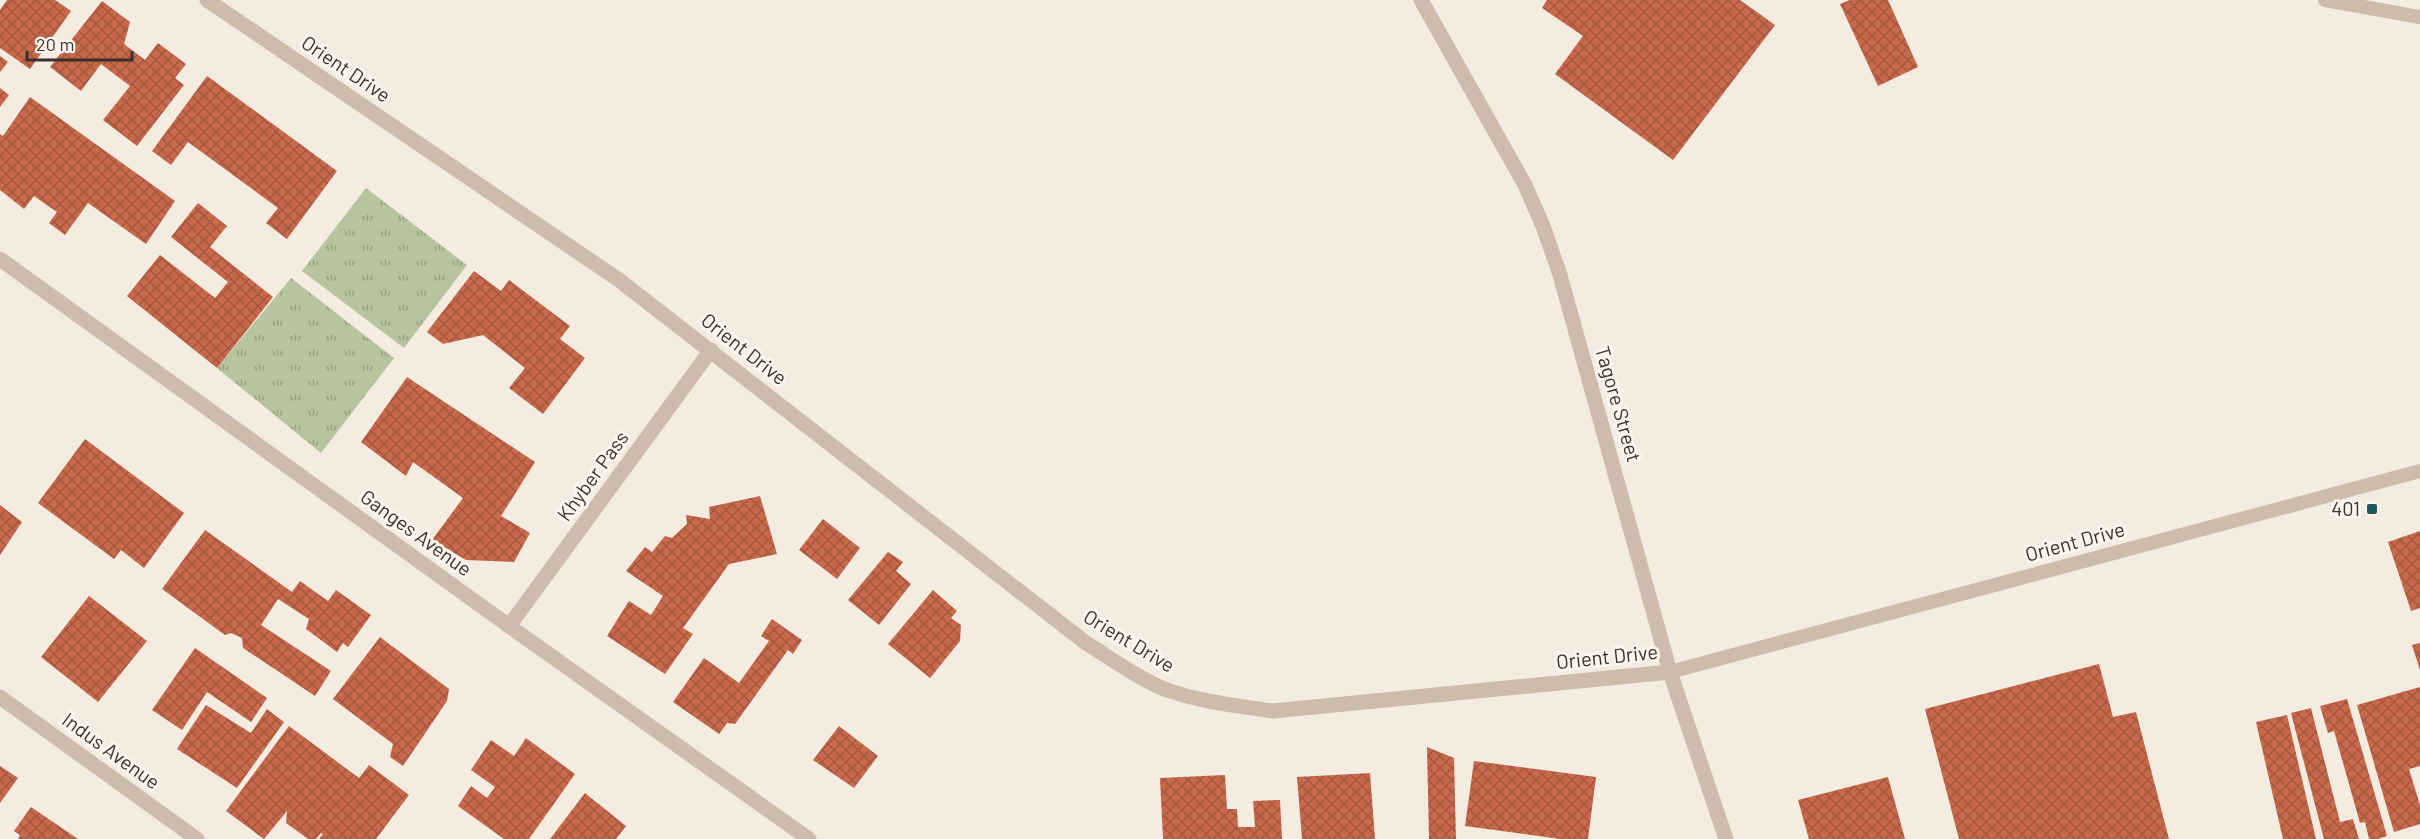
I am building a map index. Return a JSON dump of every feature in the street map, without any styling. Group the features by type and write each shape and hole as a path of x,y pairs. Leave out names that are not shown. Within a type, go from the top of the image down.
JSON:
{"street":[{"name":"Orient Drive","path":"207,0 619,280 1086,643 1136,674 1166,689 1213,703 1273,711 1670,672"},
{"name":"Tagore Street","path":"1421,0 1505,146 1543,226 1560,275 1670,672 1726,839"},
{"name":"Ganges Avenue","path":"0,259 808,839"},
{"name":"Khyber Pass","path":"509,626 711,350"},
{"name":"Indus Avenue","path":"0,697 197,839"}],"lane":[{"path":"2325,0 2420,17"},
{"name":"Orient Drive","path":"1670,672 2420,471"}],"green space":[{"path":"366,188 467,265 404,348 302,271"},
{"path":"291,278 394,358 321,453 217,368"}],"building":[{"path":"7,0 55,0 71,11 30,69 0,48 0,10"},
{"path":"1547,0 1740,0 1775,25 1673,160 1555,74 1583,36 1542,8"},
{"path":"1850,0 1888,0 1918,67 1878,86 1840,4"},
{"path":"102,1 130,22 124,44 145,60 158,43 186,64 175,78 184,85 137,146 103,120 130,86 101,64 81,91 50,67"},
{"path":"0,56 8,62 0,72"},
{"path":"207,76 337,171 287,239 266,223 278,208 188,142 171,165 152,151"},
{"path":"0,88 9,95 0,107"},
{"path":"30,97 175,201 146,244 88,203 65,235 49,223 57,212 34,196 24,209 0,190 0,134 3,136"},
{"path":"198,203 227,226 210,247 273,297 217,368 127,296 160,255 215,298 228,282 171,237"},
{"path":"474,271 501,291 509,280 570,326 560,339 585,358 543,414 509,388 525,368 483,335 443,344 427,332"},
{"path":"407,377 535,462 501,516 530,533 514,562 466,560 432,540 463,498 413,462 406,476 361,442"},
{"path":"85,439 184,513 144,568 121,550 114,559 38,503"},
{"path":"760,496 777,554 729,564 683,628 693,634 665,674 607,636 629,601 651,615 663,596 626,571 645,547 652,552 665,536 672,538 687,524 686,515 710,519 709,507"},
{"path":"0,505 22,522 0,555"},
{"path":"823,519 860,548 837,579 799,550"},
{"path":"205,530 292,592 300,581 328,601 336,590 371,615 348,647 343,643 337,652 306,629 309,619 278,599 261,625 331,671 315,696 243,648 242,638 231,633 225,635 162,589"},
{"path":"2420,531 2420,608 2411,611 2388,542"},
{"path":"888,552 903,562 896,571 911,584 879,625 848,600"},
{"path":"933,590 957,611 951,618 961,625 960,641 930,678 888,644"},
{"path":"89,596 147,641 98,702 41,657"},
{"path":"772,619 802,640 793,654 788,650 735,724 727,723 719,734 673,702 704,658 739,683 769,641 761,636"},
{"path":"380,637 449,689 447,701 403,766 390,757 393,744 333,699"},
{"path":"2420,643 2420,670 2412,645"},
{"path":"195,648 267,698 251,722 207,692 182,730 152,710"},
{"path":"2099,664 2113,717 2136,712 2169,839 1959,839 1925,709"},
{"path":"2420,687 2420,766 2409,769 2420,805 2420,824 2394,832 2357,705"},
{"path":"2347,699 2387,836 2378,839 2369,839 2365,822 2360,823 2334,731 2328,733 2320,706"},
{"path":"206,705 251,733 267,709 284,722 237,788 177,749"},
{"path":"2311,708 2340,822 2353,819 2359,839 2324,839 2291,713"},
{"path":"2287,715 2316,839 2283,839 2256,722"},
{"path":"289,726 359,778 369,765 409,795 376,839 319,839 323,834 321,833 316,839 308,839 286,823 287,811 264,839 226,811"},
{"path":"839,726 878,756 854,788 813,760"},
{"path":"526,738 575,774 529,839 504,839 458,806 471,786 487,798 495,787 471,770 491,740 514,756"},
{"path":"1427,747 1454,758 1456,839 1429,839"},
{"path":"1474,761 1596,777 1588,839 1560,839 1465,826"},
{"path":"0,766 18,778 0,803"},
{"path":"1370,773 1375,839 1302,839 1297,777"},
{"path":"1225,775 1227,809 1237,809 1238,827 1255,827 1253,801 1280,800 1282,839 1163,839 1160,778"},
{"path":"1888,777 1905,839 1809,839 1798,800"},
{"path":"585,793 626,826 616,839 550,839"},
{"path":"31,807 78,839 18,839 20,835 14,831"}],"place":[{"name":"401","path":"2372,509"}]}
